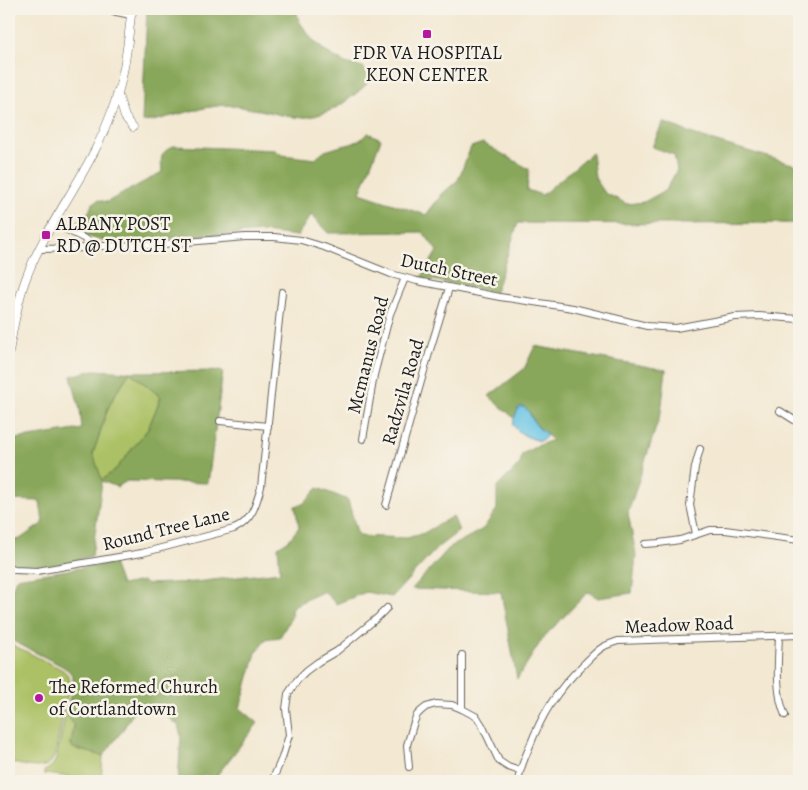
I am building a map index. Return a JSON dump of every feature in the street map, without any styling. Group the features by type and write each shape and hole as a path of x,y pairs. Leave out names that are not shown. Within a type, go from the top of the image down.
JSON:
{"main road":[{"path":"9,352 18,304 25,281 53,223 95,150 108,119 123,73 132,12"},
{"path":"117,92 125,116 133,127"}],"street":[{"path":"102,9 132,12"},
{"path":"53,223 95,246"},
{"name":"Dutch Street","path":"40,249 144,245 263,236 287,238 324,247 405,278 449,288 573,308 634,324 660,328 682,327 735,317 767,316 799,319"},
{"name":"Mcmanus Road","path":"364,439 374,375 390,314 405,278"},
{"name":"Radzvila Road","path":"386,505 449,288"},
{"name":"Round Tree Lane","path":"9,568 37,571 142,553 225,532 241,526 246,521 256,506 261,487 282,292"},
{"path":"780,411 799,423"},
{"path":"220,421 268,426"},
{"path":"696,534 690,505 700,449"},
{"path":"645,544 680,540 710,530 725,530 799,540"},
{"path":"272,781 289,735 286,709 288,694 306,671 337,651 387,608"},
{"name":"Meadow Road","path":"518,781 520,771 543,714 570,677 603,647 618,641 799,635"},
{"path":"779,636 778,668 780,696 785,715"},
{"path":"462,655 462,709"},
{"path":"409,767 407,745 417,715 426,707 436,704 452,705 477,717 499,761 508,767 520,771"}],"green space":[{"path":"147,9 296,9 299,21 311,38 326,52 345,63 363,67 371,80 343,103 322,114 311,117 286,116 226,105 200,109 154,121 142,121"},
{"path":"663,122 703,138 799,166 799,223 518,223 495,292 421,278 437,251 423,232 328,233 311,215 297,236 264,232 114,242 87,236 73,227 75,222 80,221 83,215 89,212 92,204 98,200 107,202 162,172 162,156 165,151 173,146 275,150 282,155 316,159 322,152 351,144 360,140 368,133 381,139 360,193 426,215 442,194 458,180 471,147 483,143 529,169 527,190 542,195 592,153 595,178 605,193 627,204 644,202 666,190 677,170 674,155 652,147"},
{"path":"535,346 666,370 661,412 628,513 636,555 632,593 598,598 588,592 543,638 517,679 501,592 412,589 450,547 483,529 497,509 497,487 520,464 522,454 552,440 534,422 529,411 519,407 514,418 489,396 524,369"},
{"path":"94,370 130,372 223,371 208,483 127,481 117,487 102,481 92,556 40,568 9,565 9,541 20,539 43,523 40,501 9,500 9,440 82,429 80,410 71,376","holes":["130,372 161,397 148,429 116,469 102,480 93,454 108,408"]},
{"path":"130,372 161,397 148,429 116,469 102,481 93,454 108,408"},
{"path":"318,488 348,500 358,536 407,538 424,533 453,516 459,531 438,547 392,597 366,592 336,604 324,591 295,605 291,610 292,616 280,637 266,639 256,653 240,708 258,723 214,779 205,774 199,781 178,781 181,736 178,725 161,712 137,707 103,756 73,748 71,744 74,726 66,712 73,684 73,676 62,666 9,639 9,600 16,578 113,563 121,585 143,581 146,584 196,582 280,572 278,547 289,540 299,527 295,506 303,504"},
{"name":"The Reformed Church of Cortlandtown","path":"9,643 63,670 70,679 55,755 47,765 39,767 9,762"},
{"path":"66,712 74,726 71,744 73,747 103,756 101,781 71,781 71,777 44,774 44,771 56,759"}],"water":[{"path":"519,407 524,407 528,410 537,426 547,434 545,438 540,441 528,437 519,432 513,425"}],"place":[{"name":"FDR VA HOSPITAL KEON CENTER","path":"427,34"},
{"name":"ALBANY POST RD @ DUTCH ST","path":"46,235"},
{"name":"The Reformed Church of Cortlandtown","path":"39,698"}]}
